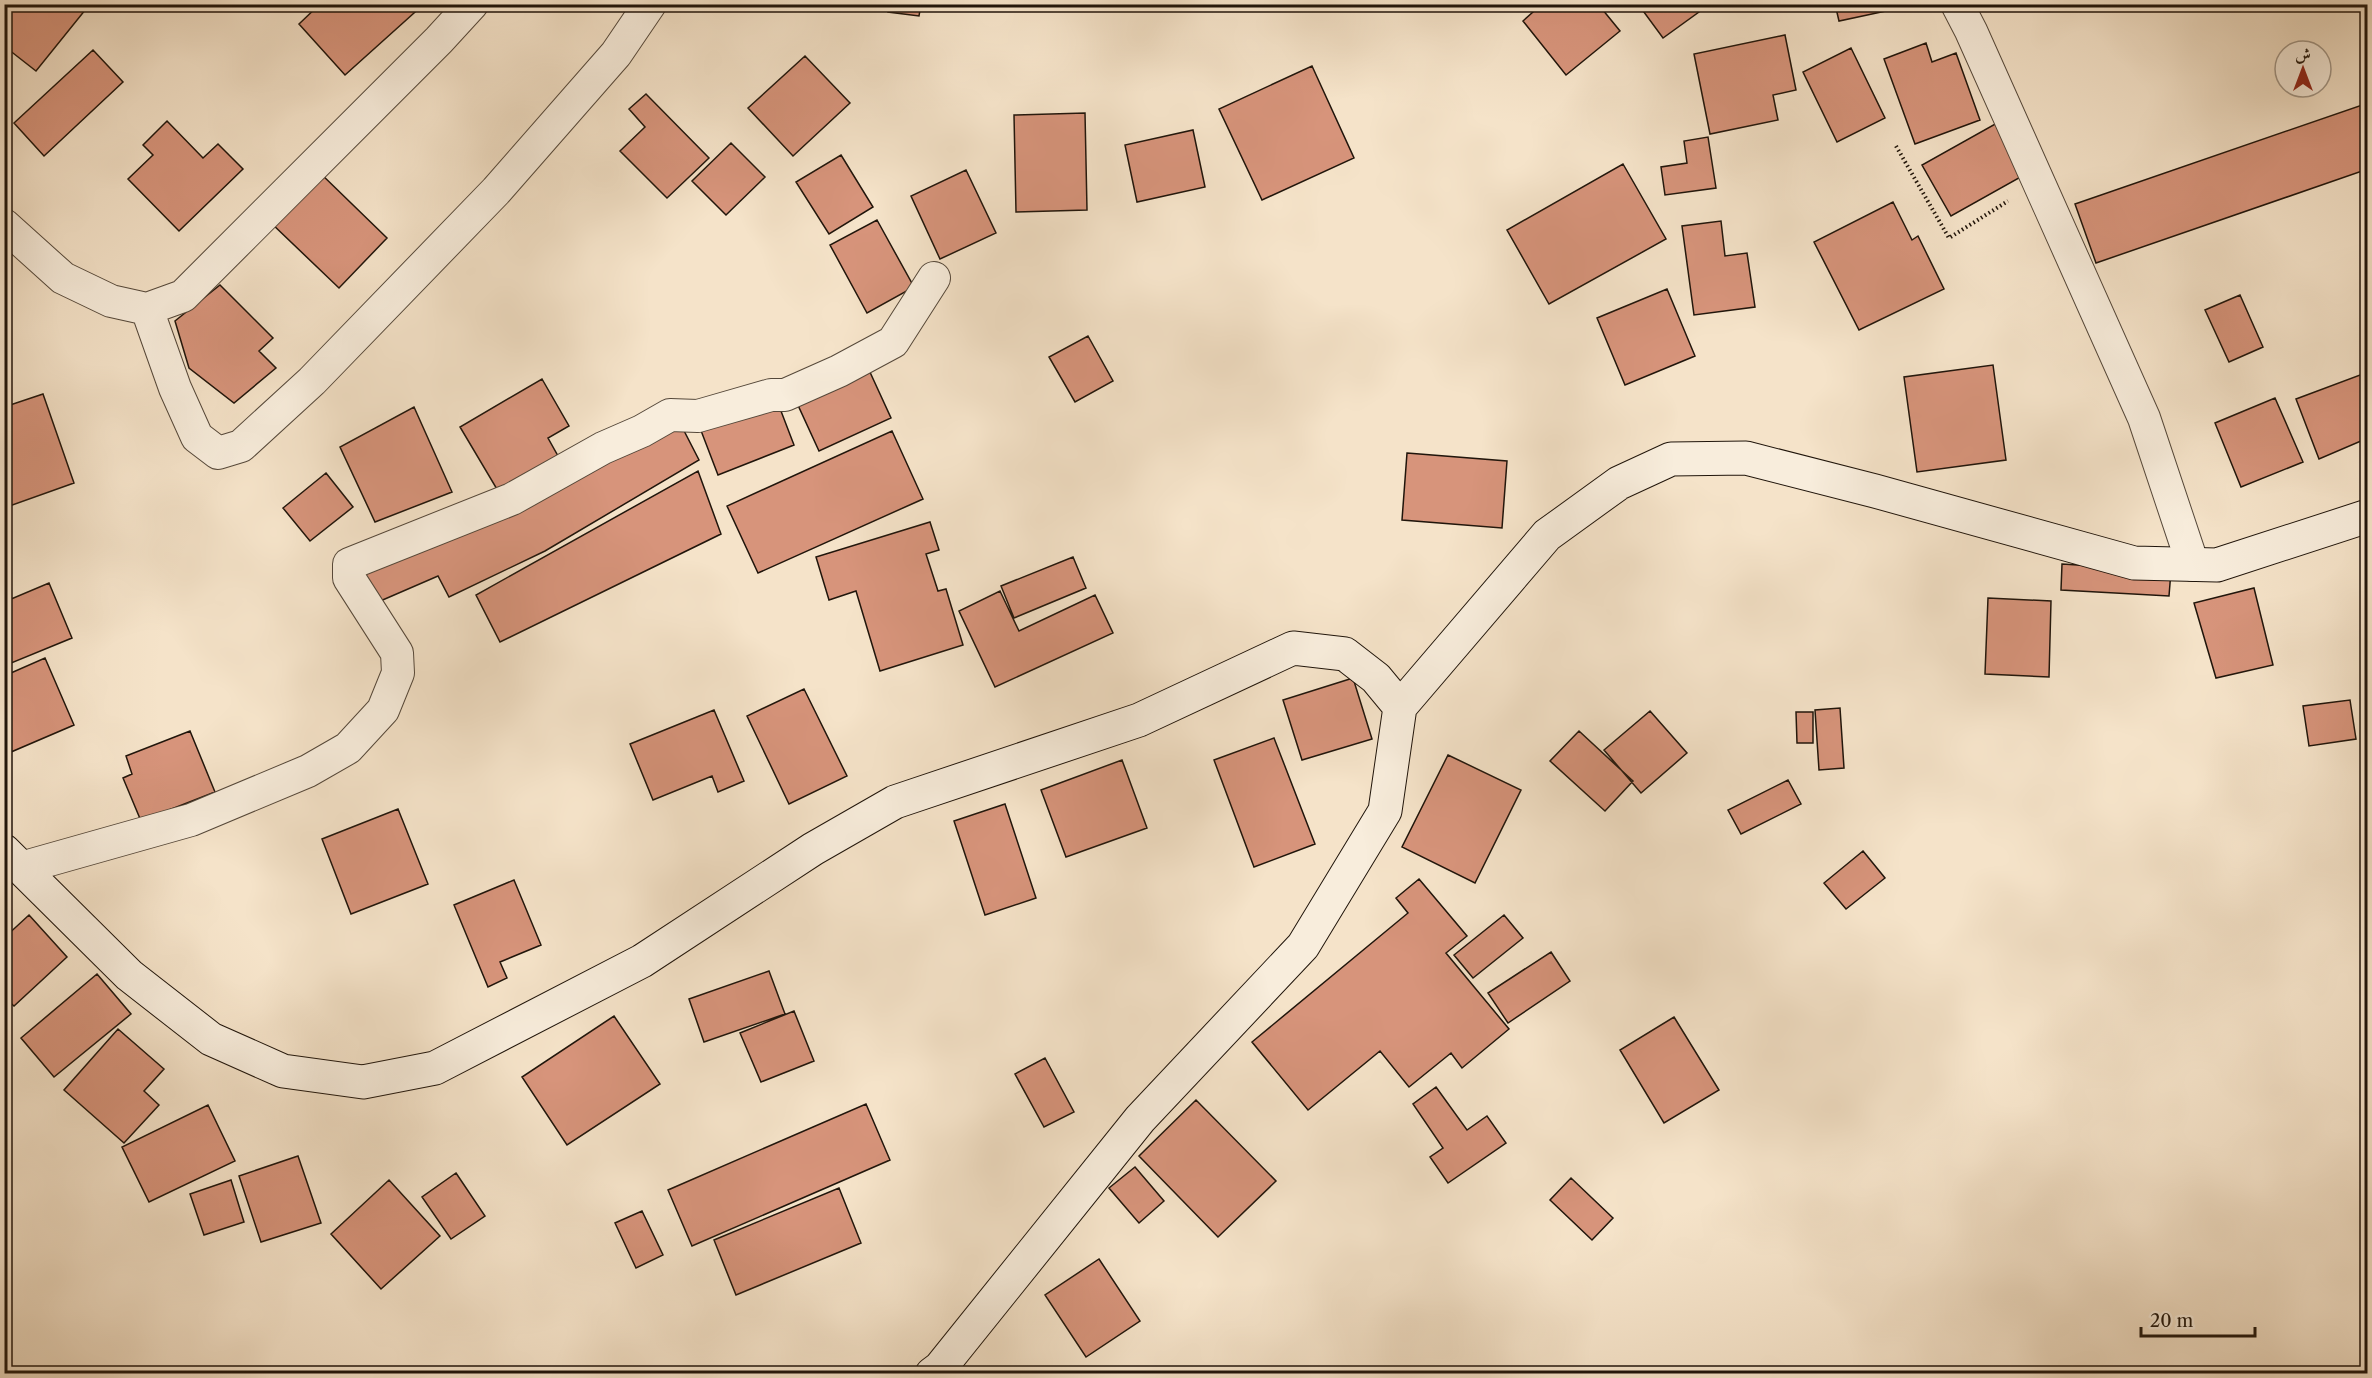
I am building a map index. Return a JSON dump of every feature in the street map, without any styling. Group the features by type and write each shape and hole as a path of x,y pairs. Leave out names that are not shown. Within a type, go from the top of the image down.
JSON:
{"street":[{"path":"4,225 63,278 111,301 147,309 183,296 439,40 472,4"},
{"path":"147,309 174,388 197,436 218,453 241,446 312,381 496,191 616,54 650,4"},
{"path":"1956,4 1971,31 2144,418 2193,565"},
{"path":"13,859 191,820 308,771 348,748 383,710 398,673 397,653 349,578 349,564 512,499 603,448 642,431 670,415 698,416 771,395 785,395 839,371 893,342 934,278"},
{"path":"932,1374 940,1368 1140,1119 1303,946 1385,811 1400,707 1547,535 1619,483 1671,459 1746,458 1875,491 2134,563 2217,566 2367,516"},
{"path":"13,859 129,975 210,1039 283,1071 363,1082 435,1068 642,961 813,849 895,802 1138,720 1293,648 1345,654 1376,678 1400,707"}],"path":[{"path":"1896,146 1949,238 2039,182"}],"building":[{"path":"4,4 90,4 36,71 4,46"},
{"path":"320,4 424,4 345,75 299,24"},
{"path":"889,4 921,4 919,16 888,12"},
{"path":"1542,4 1598,4 1620,31 1566,75 1523,21"},
{"path":"1638,4 1710,4 1663,38"},
{"path":"1835,4 1905,4 1905,7 1839,21"},
{"path":"1785,35 1796,90 1773,95 1778,120 1710,134 1694,54"},
{"path":"1926,43 1932,62 1956,53 1980,120 1915,144 1884,59"},
{"path":"1851,48 1885,118 1837,142 1803,72"},
{"path":"93,50 123,82 44,156 14,123"},
{"path":"805,56 850,103 793,156 748,108"},
{"path":"1312,66 1354,158 1262,200 1219,109"},
{"path":"646,94 709,158 667,198 620,151 645,127 629,109"},
{"path":"2368,103 2368,169 2096,263 2075,204"},
{"path":"1085,113 1087,210 1016,212 1014,115"},
{"path":"167,121 203,158 218,144 243,169 179,231 128,179 153,155 143,145"},
{"path":"1997,123 2026,174 1951,216 1922,165"},
{"path":"1193,130 1205,187 1137,202 1125,145"},
{"path":"1708,137 1716,188 1665,195 1661,167 1687,163 1684,141"},
{"path":"731,143 765,177 726,215 692,181"},
{"path":"841,155 873,207 829,234 796,182"},
{"path":"1623,164 1666,239 1549,304 1507,230"},
{"path":"317,170 387,238 339,288 269,221"},
{"path":"966,170 996,233 940,259 911,196"},
{"path":"1893,202 1912,240 1918,236 1944,289 1859,330 1814,242"},
{"path":"877,220 914,287 867,313 830,245"},
{"path":"1721,221 1725,256 1747,253 1755,307 1694,315 1682,226"},
{"path":"220,285 273,338 259,351 276,368 234,403 189,368 175,321"},
{"path":"1667,289 1695,356 1625,385 1597,318"},
{"path":"2240,295 2263,347 2229,362 2205,310"},
{"path":"1088,336 1113,381 1075,402 1049,357"},
{"path":"1993,365 2006,460 1917,472 1904,377"},
{"path":"869,370 891,418 819,451 797,403"},
{"path":"2368,372 2368,438 2319,459 2296,399"},
{"path":"542,379 569,426 548,438 558,456 498,491 460,427"},
{"path":"43,394 74,483 4,508 4,407"},
{"path":"776,398 794,445 718,475 700,428"},
{"path":"2275,398 2303,462 2241,487 2215,423"},
{"path":"414,407 452,492 375,522 340,447"},
{"path":"679,421 699,460 545,551 449,597 438,576 378,602 362,575"},
{"path":"892,431 923,499 758,573 727,506"},
{"path":"1407,453 1507,461 1502,528 1402,520"},
{"path":"698,471 721,534 500,642 476,595"},
{"path":"326,473 353,507 310,541 283,508"},
{"path":"930,522 939,550 926,554 938,591 946,589 963,645 880,671 856,591 829,600 816,557"},
{"path":"1073,557 1086,588 1014,618 1001,586"},
{"path":"2062,564 2171,571 2169,596 2061,590"},
{"path":"49,583 72,638 4,666 4,602"},
{"path":"2254,588 2273,665 2216,678 2194,603"},
{"path":"1000,591 1019,631 1095,595 1113,633 995,687 959,611"},
{"path":"1988,598 2051,601 2049,677 1985,674"},
{"path":"45,658 74,725 4,755 4,676"},
{"path":"1353,678 1372,739 1302,760 1283,700"},
{"path":"804,689 847,776 789,804 747,716"},
{"path":"2350,700 2356,739 2309,746 2303,706"},
{"path":"1840,708 1844,768 1819,770 1815,710"},
{"path":"714,710 744,781 718,792 712,776 653,800 630,744"},
{"path":"1650,711 1687,753 1641,793 1604,750"},
{"path":"1796,712 1813,712 1813,743 1797,743"},
{"path":"190,731 215,792 141,821 123,778 132,774 126,756"},
{"path":"1579,731 1633,781 1605,811 1550,761"},
{"path":"1274,738 1315,844 1254,867 1214,760"},
{"path":"1448,755 1521,790 1475,883 1402,847"},
{"path":"1122,760 1147,828 1066,857 1041,790"},
{"path":"1788,780 1801,804 1741,834 1728,810"},
{"path":"1005,804 1036,898 985,915 954,821"},
{"path":"398,809 428,884 351,914 322,839"},
{"path":"1863,851 1885,878 1846,909 1824,883"},
{"path":"1419,879 1467,936 1446,953 1509,1029 1462,1068 1451,1053 1409,1087 1380,1051 1308,1110 1252,1042 1408,913 1396,898"},
{"path":"514,880 541,945 500,962 507,978 488,987 454,905"},
{"path":"29,915 67,957 14,1006 4,997 4,938"},
{"path":"1504,915 1523,938 1473,978 1454,955"},
{"path":"1551,952 1570,981 1508,1023 1488,993"},
{"path":"769,971 785,1014 704,1042 689,999"},
{"path":"97,974 131,1014 54,1077 21,1038"},
{"path":"794,1011 814,1061 761,1082 740,1033"},
{"path":"614,1016 660,1084 567,1145 522,1077"},
{"path":"1674,1017 1719,1090 1664,1123 1620,1050"},
{"path":"118,1029 164,1069 144,1091 159,1105 124,1143 64,1090"},
{"path":"1045,1058 1074,1112 1044,1127 1015,1074"},
{"path":"1436,1087 1467,1130 1487,1116 1506,1143 1448,1183 1430,1157 1443,1148 1413,1104"},
{"path":"1196,1100 1276,1181 1218,1237 1139,1156"},
{"path":"866,1104 890,1160 692,1246 668,1190"},
{"path":"208,1105 235,1161 149,1202 122,1147"},
{"path":"298,1156 321,1223 261,1242 239,1176"},
{"path":"1135,1167 1164,1201 1139,1223 1109,1188"},
{"path":"456,1173 485,1216 451,1239 422,1197"},
{"path":"1571,1178 1613,1218 1592,1240 1550,1200"},
{"path":"231,1180 244,1222 204,1235 190,1194"},
{"path":"389,1180 440,1236 381,1289 331,1234"},
{"path":"839,1188 861,1243 736,1295 714,1240"},
{"path":"642,1211 663,1255 636,1268 615,1223"},
{"path":"1099,1259 1140,1321 1086,1357 1045,1295"}]}
